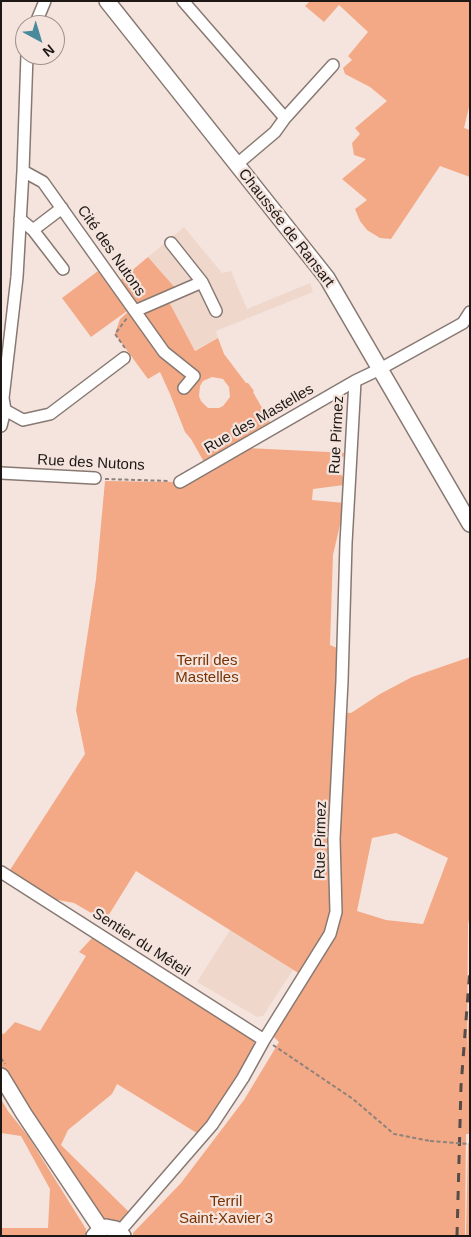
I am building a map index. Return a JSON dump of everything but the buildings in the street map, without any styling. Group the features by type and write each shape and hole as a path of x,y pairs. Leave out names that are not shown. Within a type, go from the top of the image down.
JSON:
{"main road":[{"name":"Chaussée de Ransart","path":"107,1 327,278 470,524"},
{"path":"1,1076 97,1232 112,1227 122,1234"}],"street":[{"path":"39,15 45,1"},
{"path":"184,1 285,118"},
{"path":"1,426 17,276 24,171 27,65"},
{"path":"236,165 275,132 285,118 334,65"},
{"name":"Cité des Nutons","path":"24,171 43,182 164,352 194,376 184,388"},
{"name":"Cité des Nutons","path":"33,230 62,208"},
{"path":"20,219 33,230 63,270"},
{"path":"171,243 202,282 216,311"},
{"name":"Cité des Nutons","path":"135,311 202,282"},
{"name":"Rue des Mastelles","path":"180,482 355,381 463,322 470,312"},
{"path":"3,402 23,420 50,414 124,358"},
{"name":"Rue Pirmez","path":"122,1234 212,1125 243,1078 264,1040 330,934 336,912 334,839 342,681 346,542 355,381"},
{"name":"Rue des Nutons","path":"1,473 95,478"},
{"name":"Sentier du Méteil","path":"1,872 264,1040"}],"path":[{"path":"124,358 130,354 115,334 124,321 135,311"},
{"name":"Rue des Nutons","path":"95,478 180,482"},
{"path":"264,1040 353,1099 394,1134 430,1141 470,1144"}],"shaded area":[{"path":"184,227 222,273 231,271 247,309 310,283 313,292 216,331 218,338 195,350 168,301 177,290 148,257"},
{"path":"230,930 293,970 263,1016 257,1017 197,982"}],"green space":[{"path":"310,1 470,1 470,103 464,128 470,130 470,177 440,166 391,239 380,238 367,230 360,221 355,209 367,200 342,179 366,159 354,155 352,143 360,134 355,128 387,101 370,87 345,74 343,68 352,60 348,56 368,32 339,5 324,22 305,6"},
{"path":"148,257 177,290 169,302 195,351 218,338 224,354 254,391 270,422 204,462 185,432 160,372 148,379 115,334 120,319 131,309 118,282","holes":["212,377 223,379 229,387 230,397 223,406 208,408 199,396 200,386 203,381"]},
{"path":"98,271 127,311 91,337 62,298"},
{"path":"247,448 349,453 340,459 337,470 343,477 344,485 313,489 312,500 345,503 333,555 330,645 339,649 338,712 351,713 380,694 412,677 470,657 470,913 468,925 467,1052 470,988 470,1134 466,1134 465,1236 133,1236 133,1233 181,1183 244,1100 279,1042 272,1035 303,976 136,871 105,921 74,903 53,899 8,873 85,754 76,710 96,579 105,481 180,482","holes":["396,833 448,858 423,924 386,920 357,911 372,838"]},
{"path":"92,938 254,1041 254,1059 200,1135 117,1084 112,1094 68,1130 61,1145 130,1213 117,1224 101,1220 82,1197 64,1160 1,1065 1,1033 4,1034 15,1022 40,1031 86,956 79,952"},
{"path":"1,1099 28,1136 86,1229 86,1236 1,1236 1,1228 48,1228 50,1189 21,1136 1,1133"},
{"path":"468,1143 470,1144 470,1236 466,1236"}],"railway":[{"path":"457,1236 461,1086 470,968"}],"park label":[{"name":"Terril des Mastelles","path":"207,670"},
{"name":"Terril Saint-Xavier 3","path":"226,1210"}]}
